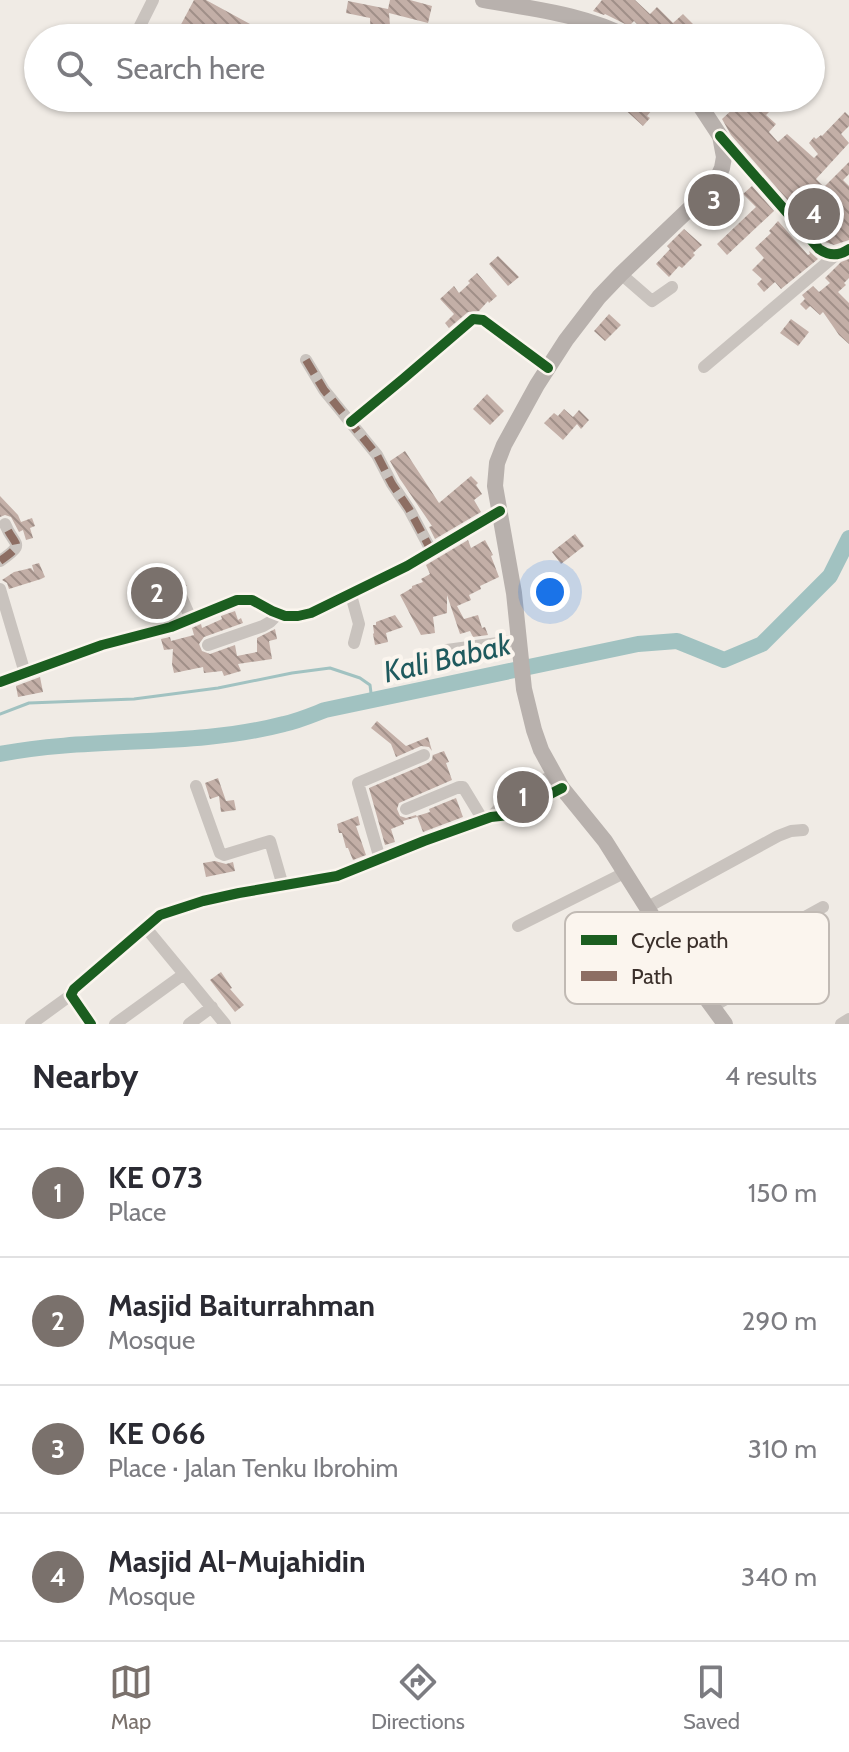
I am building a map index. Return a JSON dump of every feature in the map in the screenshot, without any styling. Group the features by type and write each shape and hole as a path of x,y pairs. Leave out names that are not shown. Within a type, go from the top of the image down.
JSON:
{"main road":[{"path":"483,0 522,3 597,24"},
{"path":"649,912 605,841 558,782 534,730 524,689 520,643 495,486 500,452 522,410 582,318 621,274 706,193 718,177 724,157 720,136 704,112"}],"street":[{"path":"141,24 153,0"},
{"path":"720,136 816,247 826,253 843,252"},
{"path":"704,367 843,252"},
{"path":"621,274 652,301 672,287"},
{"path":"351,422 473,319 483,320 548,368"},
{"path":"306,360 324,390 377,455 432,552"},
{"path":"0,682 102,645 171,627 232,601 257,602 278,614 291,617 305,615 351,595 432,552 500,511"},
{"path":"0,561 16,545 5,524"},
{"path":"0,589 25,673"},
{"path":"180,594 191,619"},
{"path":"351,595 359,624 354,643"},
{"path":"208,645 263,626 278,614"},
{"path":"447,650 520,643"},
{"path":"380,859 358,783 424,755"},
{"path":"31,1024 71,995 77,985 160,915 239,893 337,876 487,818 504,803 558,782"},
{"path":"196,786 220,853 224,855 270,841 283,886"},
{"path":"406,809 463,787 487,818"},
{"path":"646,908 778,836 803,830"},
{"path":"518,926 626,872"},
{"path":"814,912 823,907"},
{"path":"146,928 225,1024"},
{"path":"115,1024 184,974"},
{"path":"71,995 91,1024"},
{"path":"717,1018 736,1004"},
{"path":"189,1024 212,1007"},
{"path":"841,1024 849,1019"}],"building":[{"path":"194,0 206,0 250,24 181,24"},
{"path":"390,0 410,0 432,6 428,23 389,13 390,24 370,24 370,18 346,13 348,1 388,9"},
{"path":"602,0 635,0 650,14 657,7 673,23 683,14 693,24 637,24 634,21 625,24 593,11"},
{"path":"628,112 650,112 647,116 650,118 643,126"},
{"path":"730,112 769,112 766,115 776,124 769,132 778,142 787,134 814,158 818,154 809,143 814,137 822,136 845,112 849,116 849,126 841,134 849,143 816,179 824,187 849,162 849,174 843,180 849,186 849,240 834,245 825,242 801,215 798,200 791,204 731,135 722,119"},
{"path":"752,186 774,211 727,255 717,244 756,207 743,194"},
{"path":"778,221 808,255 809,251 818,259 781,289 775,282 764,292 757,284 762,279 752,270 764,258 755,248 771,233 769,231"},
{"path":"684,229 702,245 682,268 679,266 669,277 656,264 670,249 667,246"},
{"path":"498,256 519,277 508,286 489,264"},
{"path":"849,259 849,278 838,292 849,303 849,344 823,312 820,315 810,306 806,310 800,304 805,299 802,295 813,286 819,292 830,283 825,278 841,262"},
{"path":"477,273 497,296 479,311 468,312 449,328 445,323 454,314 440,299 454,286 459,293"},
{"path":"609,314 621,325 605,341 594,331"},
{"path":"791,319 809,332 798,346 780,333"},
{"path":"487,394 504,411 490,425 473,409"},
{"path":"564,409 573,417 579,410 589,420 581,429 577,424 563,440 544,423 554,413 558,416"},
{"path":"405,451 439,503 471,476 482,494 474,500 481,512 435,539 429,527 432,526 390,461"},
{"path":"0,496 21,522 32,518 35,526 30,528 33,538 26,540 23,530 19,532 11,517 0,517"},
{"path":"575,534 584,546 561,564 552,552"},
{"path":"468,540 471,548 485,540 499,577 480,586 481,589 469,595 471,600 457,606 464,619 478,615 488,635 473,637 470,631 460,634 447,595 447,613 433,617 435,633 421,635 400,595 423,582 421,579 430,574 426,565"},
{"path":"39,563 45,577 41,579 9,589 2,580 14,572 31,568 34,572 32,565"},
{"path":"177,575 187,586 172,589 175,611 149,617 143,593 161,589"},
{"path":"235,611 238,620 241,618 243,623 204,637 199,644 202,651 210,654 235,645 237,656 257,652 257,638 275,629 277,639 269,641 272,659 238,664 241,671 224,676 222,671 204,673 203,667 174,673 173,649 164,650 161,639 170,637 171,641 194,635 192,628 201,624 202,628"},
{"path":"395,615 403,627 386,633 388,642 375,645 373,625"},
{"path":"40,677 43,692 18,697 16,686"},
{"path":"377,721 406,746 428,737 432,751 429,747 421,746 396,757 391,744 371,728"},
{"path":"444,751 452,780 399,803 397,809 400,816 417,817 391,829 395,842 385,845 369,788 428,763 433,754"},
{"path":"218,778 226,801 234,800 236,810 221,812 219,796 210,799 205,783"},
{"path":"456,798 463,817 423,832 417,816"},
{"path":"358,816 360,825 356,826 366,855 353,860 337,824"},
{"path":"233,862 235,871 206,877 203,863"},
{"path":"221,972 244,1005 235,1012 210,980"}],"waterway":[{"name":"Kali Babak","path":"0,754 71,745 178,739 249,731 289,723 325,710 638,644 677,641 724,660 762,644 830,576 849,538"},
{"path":"0,714 29,703 134,699 330,668 360,678 370,685 372,701"}],"marked path":[{"path":"306,360 324,390 377,455 432,552"},
{"path":"0,561 16,547 5,524"}],"cycle path":[{"path":"720,136 819,249 834,254 849,249"},
{"path":"351,422 473,319 483,320 548,368"},
{"path":"0,682 102,645 171,627 237,600 252,600 285,616 311,613 407,566 500,511"},
{"path":"91,1024 71,995 74,989 160,915 239,893 337,876 491,817 509,815 562,788"}],"place":[{"name":"KE 066","path":"714,200"},
{"name":"Masjid Al-Mujahidin","path":"814,214"},
{"name":"Masjid Baiturrahman","path":"157,593"},
{"name":"KE 073","path":"523,797"}]}
